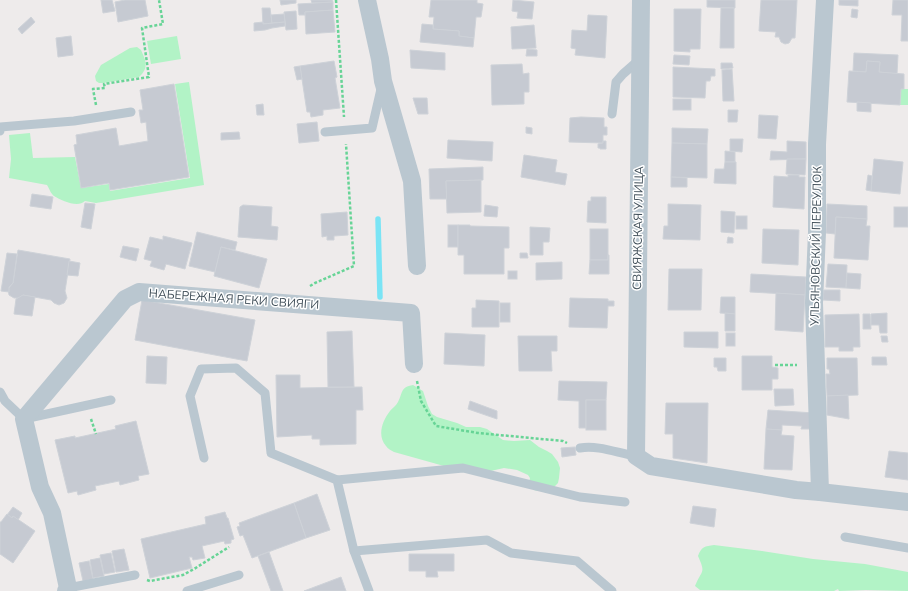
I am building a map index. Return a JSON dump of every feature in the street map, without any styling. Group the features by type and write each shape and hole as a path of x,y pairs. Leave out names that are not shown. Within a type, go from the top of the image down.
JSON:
{"street":[{"path":"367,0 380,59 383,81 412,181 418,266"},
{"name":"СВИЯЖСКАЯ УЛИЦА","path":"636,456 641,0"},
{"name":"УЛЬЯНОВСКИЙ ПЕРЕУЛОК","path":"820,492 814,303 817,232 817,144 825,0"},
{"name":"НАБЕРЕЖНАЯ РЕКИ СВИЯГИ","path":"24,419 125,299 139,292 411,313 414,364"},
{"path":"24,419 40,487 52,513 67,590"},
{"path":"636,456 652,466 796,490 908,502"}],"lane":[{"path":"612,114 616,82 641,59"},
{"path":"325,132 372,128 383,81"},
{"path":"0,131 0,127 74,121 132,112"},
{"path":"204,458 190,396 201,370 236,368 265,393 271,453 337,480 463,468 580,497 625,502"},
{"path":"0,392 2,401 24,419 111,400"},
{"path":"580,448 591,446 600,447 619,453 636,456"},
{"path":"337,480 354,551 369,591"},
{"path":"845,538 908,548"},
{"path":"354,551 487,540 510,553 576,561 612,591"},
{"path":"67,590 135,575"},
{"path":"187,591 239,575"}],"path":[{"path":"93,89 105,88 104,84 149,77 142,28 163,24 159,0"},
{"path":"336,0 345,130"},
{"path":"287,303 315,283 354,266 346,144"},
{"path":"414,364 421,401 436,426 478,433 563,441 580,448"},
{"path":"775,365 816,364"},
{"path":"135,575 150,581 183,575 229,547"}],"green space":[{"path":"177,36 181,59 151,64 147,41"},
{"path":"137,47 141,50 146,64 144,71 139,77 103,83 96,81 95,76 101,65 130,48"},
{"path":"189,82 204,185 96,203 85,201 74,204 65,202 54,196 47,185 9,178 11,159 9,135 30,133 33,158 75,157 81,188 109,184 110,191 190,178 175,84"},
{"path":"901,89 908,89 908,105 900,105"},
{"path":"413,385 423,391 432,414 437,417 466,427 480,427 487,429 503,440 530,440 552,454 558,462 560,468 558,483 553,488 545,491 538,491 534,490 529,483 530,478 528,475 517,470 504,468 486,472 469,473 394,452 383,442 381,433 383,424 387,415 400,399 402,391 406,387"},
{"path":"714,545 813,559 865,564 908,572 908,591 839,591 838,589 834,591 700,590 695,586 702,571 702,566 698,556 700,551 704,548"}],"building":[{"path":"101,0 112,0 115,11 103,13"},
{"path":"125,0 145,0 148,16 118,22 115,2"},
{"path":"280,0 296,0 296,3 281,5"},
{"path":"311,0 332,0 333,2 312,3"},
{"path":"431,0 477,0 477,3 483,4 481,17 476,17 474,38 459,36 459,31 433,29 434,17 429,17"},
{"path":"513,0 534,2 532,19 517,18 518,12 512,11"},
{"path":"707,0 735,0 735,8 707,7"},
{"path":"761,0 797,0 795,38 792,38 789,43 785,44 781,42 779,37 775,37 776,32 759,31"},
{"path":"839,0 858,0 858,6 839,5"},
{"path":"893,0 908,0 908,41 901,41 902,15 892,15"},
{"path":"333,2 333,10 305,12 305,15 299,15 298,4"},
{"path":"262,8 270,8 272,23 263,24"},
{"path":"721,8 734,8 734,48 720,48"},
{"path":"674,9 701,9 700,49 690,49 690,52 674,51"},
{"path":"852,9 858,10 857,18 851,17"},
{"path":"333,10 335,32 306,34 305,12"},
{"path":"296,11 297,29 286,30 284,12"},
{"path":"284,14 285,22 272,23 271,15"},
{"path":"588,15 607,16 605,58 575,55 576,49 571,48 572,30 587,31"},
{"path":"31,17 35,22 22,34 18,29"},
{"path":"263,22 263,24 285,22 285,26 254,31 254,23"},
{"path":"422,24 433,25 433,29 459,31 459,36 474,38 473,47 420,42"},
{"path":"534,25 536,48 512,49 511,27"},
{"path":"71,36 73,55 58,57 56,38"},
{"path":"527,49 537,50 537,56 526,56"},
{"path":"410,50 445,53 445,70 411,68"},
{"path":"854,53 898,55 897,74 879,72 880,62 867,61 866,72 853,71"},
{"path":"674,55 690,56 689,65 673,64"},
{"path":"334,61 340,108 323,110 323,115 311,117 310,112 307,112 300,66"},
{"path":"867,61 880,62 879,72 904,74 904,89 901,89 900,105 847,102 849,71 866,72"},
{"path":"721,63 732,63 733,68 721,69"},
{"path":"522,64 523,74 529,73 529,92 524,92 524,104 492,105 491,65"},
{"path":"300,66 302,79 297,80 294,67"},
{"path":"673,67 715,69 715,76 711,76 710,81 706,81 705,98 673,97"},
{"path":"732,69 734,101 723,101 722,70"},
{"path":"174,84 189,177 110,190 109,183 81,188 74,145 77,144 76,135 116,128 119,146 148,141 146,122 141,123 139,110 143,110 140,90"},
{"path":"413,98 427,98 428,114 418,114"},
{"path":"673,99 691,99 691,110 673,110"},
{"path":"857,102 871,103 871,112 857,111"},
{"path":"263,104 264,115 257,115 256,105"},
{"path":"728,110 738,110 737,122 728,122"},
{"path":"759,115 778,116 776,139 758,138"},
{"path":"570,118 604,118 604,127 607,127 607,135 603,135 603,143 569,142"},
{"path":"317,122 319,141 299,143 297,124"},
{"path":"526,127 532,128 532,134 526,133"},
{"path":"672,128 708,129 707,144 672,143"},
{"path":"239,132 240,139 221,140 221,133"},
{"path":"730,139 743,139 742,152 730,151"},
{"path":"448,140 493,142 492,161 447,158"},
{"path":"603,141 606,141 606,149 598,148 598,144 603,143"},
{"path":"787,141 806,142 806,159 770,160 771,151 787,152"},
{"path":"672,143 707,144 707,178 671,177"},
{"path":"725,151 735,152 735,162 725,162"},
{"path":"524,155 557,160 555,172 567,174 565,185 521,177"},
{"path":"787,159 806,159 805,175 786,174"},
{"path":"874,159 903,162 900,194 871,191"},
{"path":"725,162 736,162 736,184 714,183 715,169 724,169"},
{"path":"483,167 483,180 446,181 447,199 430,199 429,169"},
{"path":"788,175 799,175 799,177 805,177 804,209 773,207 774,176 788,177"},
{"path":"868,175 872,176 871,191 866,190"},
{"path":"671,177 687,178 687,187 671,187"},
{"path":"481,180 481,212 447,213 446,181"},
{"path":"32,194 53,197 51,209 30,206"},
{"path":"591,197 606,197 606,223 587,222 588,201 591,201"},
{"path":"85,203 95,204 91,229 81,227"},
{"path":"668,204 701,205 700,240 663,239 664,226 668,226"},
{"path":"827,204 867,206 867,219 836,217 835,234 826,233"},
{"path":"243,205 272,207 271,226 278,227 277,240 238,237 240,207"},
{"path":"485,205 498,207 497,217 484,216"},
{"path":"894,207 908,207 908,227 894,227"},
{"path":"721,211 735,212 734,233 721,232"},
{"path":"347,212 348,235 334,236 334,240 327,240 327,236 322,237 321,214"},
{"path":"736,216 747,216 747,229 736,229"},
{"path":"836,217 867,219 866,226 870,226 868,260 834,258"},
{"path":"448,225 458,225 458,247 448,247"},
{"path":"458,225 509,227 509,248 504,248 504,274 464,274 464,255 458,255"},
{"path":"530,227 550,228 549,242 543,242 543,255 530,255"},
{"path":"590,229 608,229 608,260 590,260"},
{"path":"763,229 799,230 798,265 762,263"},
{"path":"197,232 237,242 235,250 221,247 215,272 189,266"},
{"path":"163,236 192,243 185,269 166,264 164,270 150,266 152,261 144,259 150,237 163,240"},
{"path":"728,237 733,238 733,243 727,243"},
{"path":"123,246 139,249 136,261 120,257"},
{"path":"221,247 267,259 259,288 214,276"},
{"path":"18,250 70,259 65,291 67,298 64,303 59,305 51,300 23,295 19,298 14,298 9,295 8,289 13,283"},
{"path":"7,253 17,254 13,283 9,287 9,292 1,291"},
{"path":"520,253 527,253 528,258 520,258"},
{"path":"608,255 609,274 589,274 590,260 608,260"},
{"path":"69,261 80,263 78,276 67,275"},
{"path":"562,262 562,279 536,280 536,263"},
{"path":"828,264 847,265 846,288 826,287"},
{"path":"669,269 702,269 701,310 668,310"},
{"path":"508,271 517,271 517,279 508,279"},
{"path":"847,273 861,274 860,289 846,288"},
{"path":"751,274 806,277 805,295 750,292"},
{"path":"824,290 840,290 840,301 823,300"},
{"path":"776,293 805,295 803,332 775,330"},
{"path":"23,295 35,297 32,316 14,314 16,299"},
{"path":"721,297 735,297 735,314 720,313"},
{"path":"570,298 608,299 608,301 614,301 614,306 608,306 607,328 569,327"},
{"path":"142,300 255,320 247,361 135,340"},
{"path":"476,300 499,301 499,327 472,327 472,308 476,308"},
{"path":"500,303 510,303 510,322 500,322"},
{"path":"725,313 735,314 735,331 725,331"},
{"path":"887,313 887,333 880,333 879,325 871,325 871,314"},
{"path":"859,314 860,347 853,347 853,351 839,351 839,347 825,347 825,315"},
{"path":"863,314 870,314 871,329 863,329"},
{"path":"352,331 354,387 328,387 327,332"},
{"path":"684,332 718,332 718,348 684,347"},
{"path":"445,333 485,335 484,366 444,364"},
{"path":"726,333 735,333 735,346 726,346"},
{"path":"518,336 557,336 557,351 551,351 552,371 519,371"},
{"path":"881,336 887,336 888,342 882,342"},
{"path":"147,356 167,357 166,384 146,383"},
{"path":"742,356 772,356 772,367 778,368 778,379 772,379 772,390 742,390"},
{"path":"872,357 886,357 887,365 872,365"},
{"path":"714,358 726,358 726,371 718,371 717,367 714,367"},
{"path":"827,358 857,358 858,395 827,396 826,374 830,374 829,369 827,369"},
{"path":"276,375 300,375 300,388 362,387 363,410 356,410 356,444 320,445 320,439 312,439 312,435 277,437"},
{"path":"559,381 607,382 606,400 586,400 586,428 579,428 579,401 558,400"},
{"path":"774,389 793,389 794,405 775,406"},
{"path":"848,395 849,419 827,415 827,396"},
{"path":"586,400 606,400 606,430 586,430"},
{"path":"470,401 497,411 497,419 468,409"},
{"path":"666,403 708,403 707,463 673,458 673,434 665,434"},
{"path":"768,410 814,413 813,429 801,429 802,426 782,425 782,430 766,429"},
{"path":"136,421 149,474 138,476 139,480 120,485 119,481 95,486 96,490 78,495 77,491 68,493 55,440 75,436 75,438 116,429 115,426"},
{"path":"766,429 782,430 781,435 794,436 792,470 764,469"},
{"path":"575,447 576,455 562,457 561,448"},
{"path":"889,451 908,453 908,480 885,477"},
{"path":"317,494 330,530 306,538 294,503"},
{"path":"294,503 306,538 252,558 243,535 240,536 237,527 240,526 239,523"},
{"path":"693,506 716,509 714,527 690,523"},
{"path":"13,507 22,513 18,520 13,516 12,518 7,515"},
{"path":"225,512 234,539 231,540 231,543 225,544 224,541 202,546 205,558 193,560 192,557 189,557 192,568 150,578 141,539 206,524 205,517"},
{"path":"7,514 12,518 13,516 35,531 13,563 0,554 0,522"},
{"path":"124,549 129,570 116,572 112,551"},
{"path":"269,552 283,591 271,591 258,556"},
{"path":"111,553 115,572 104,574 100,555"},
{"path":"409,554 454,554 454,571 437,571 438,577 426,577 426,571 409,571"},
{"path":"100,558 104,576 93,578 90,560"},
{"path":"89,561 93,579 83,581 79,563"},
{"path":"341,577 346,591 304,591"}],"waterway":[{"path":"378,219 380,297"}]}
